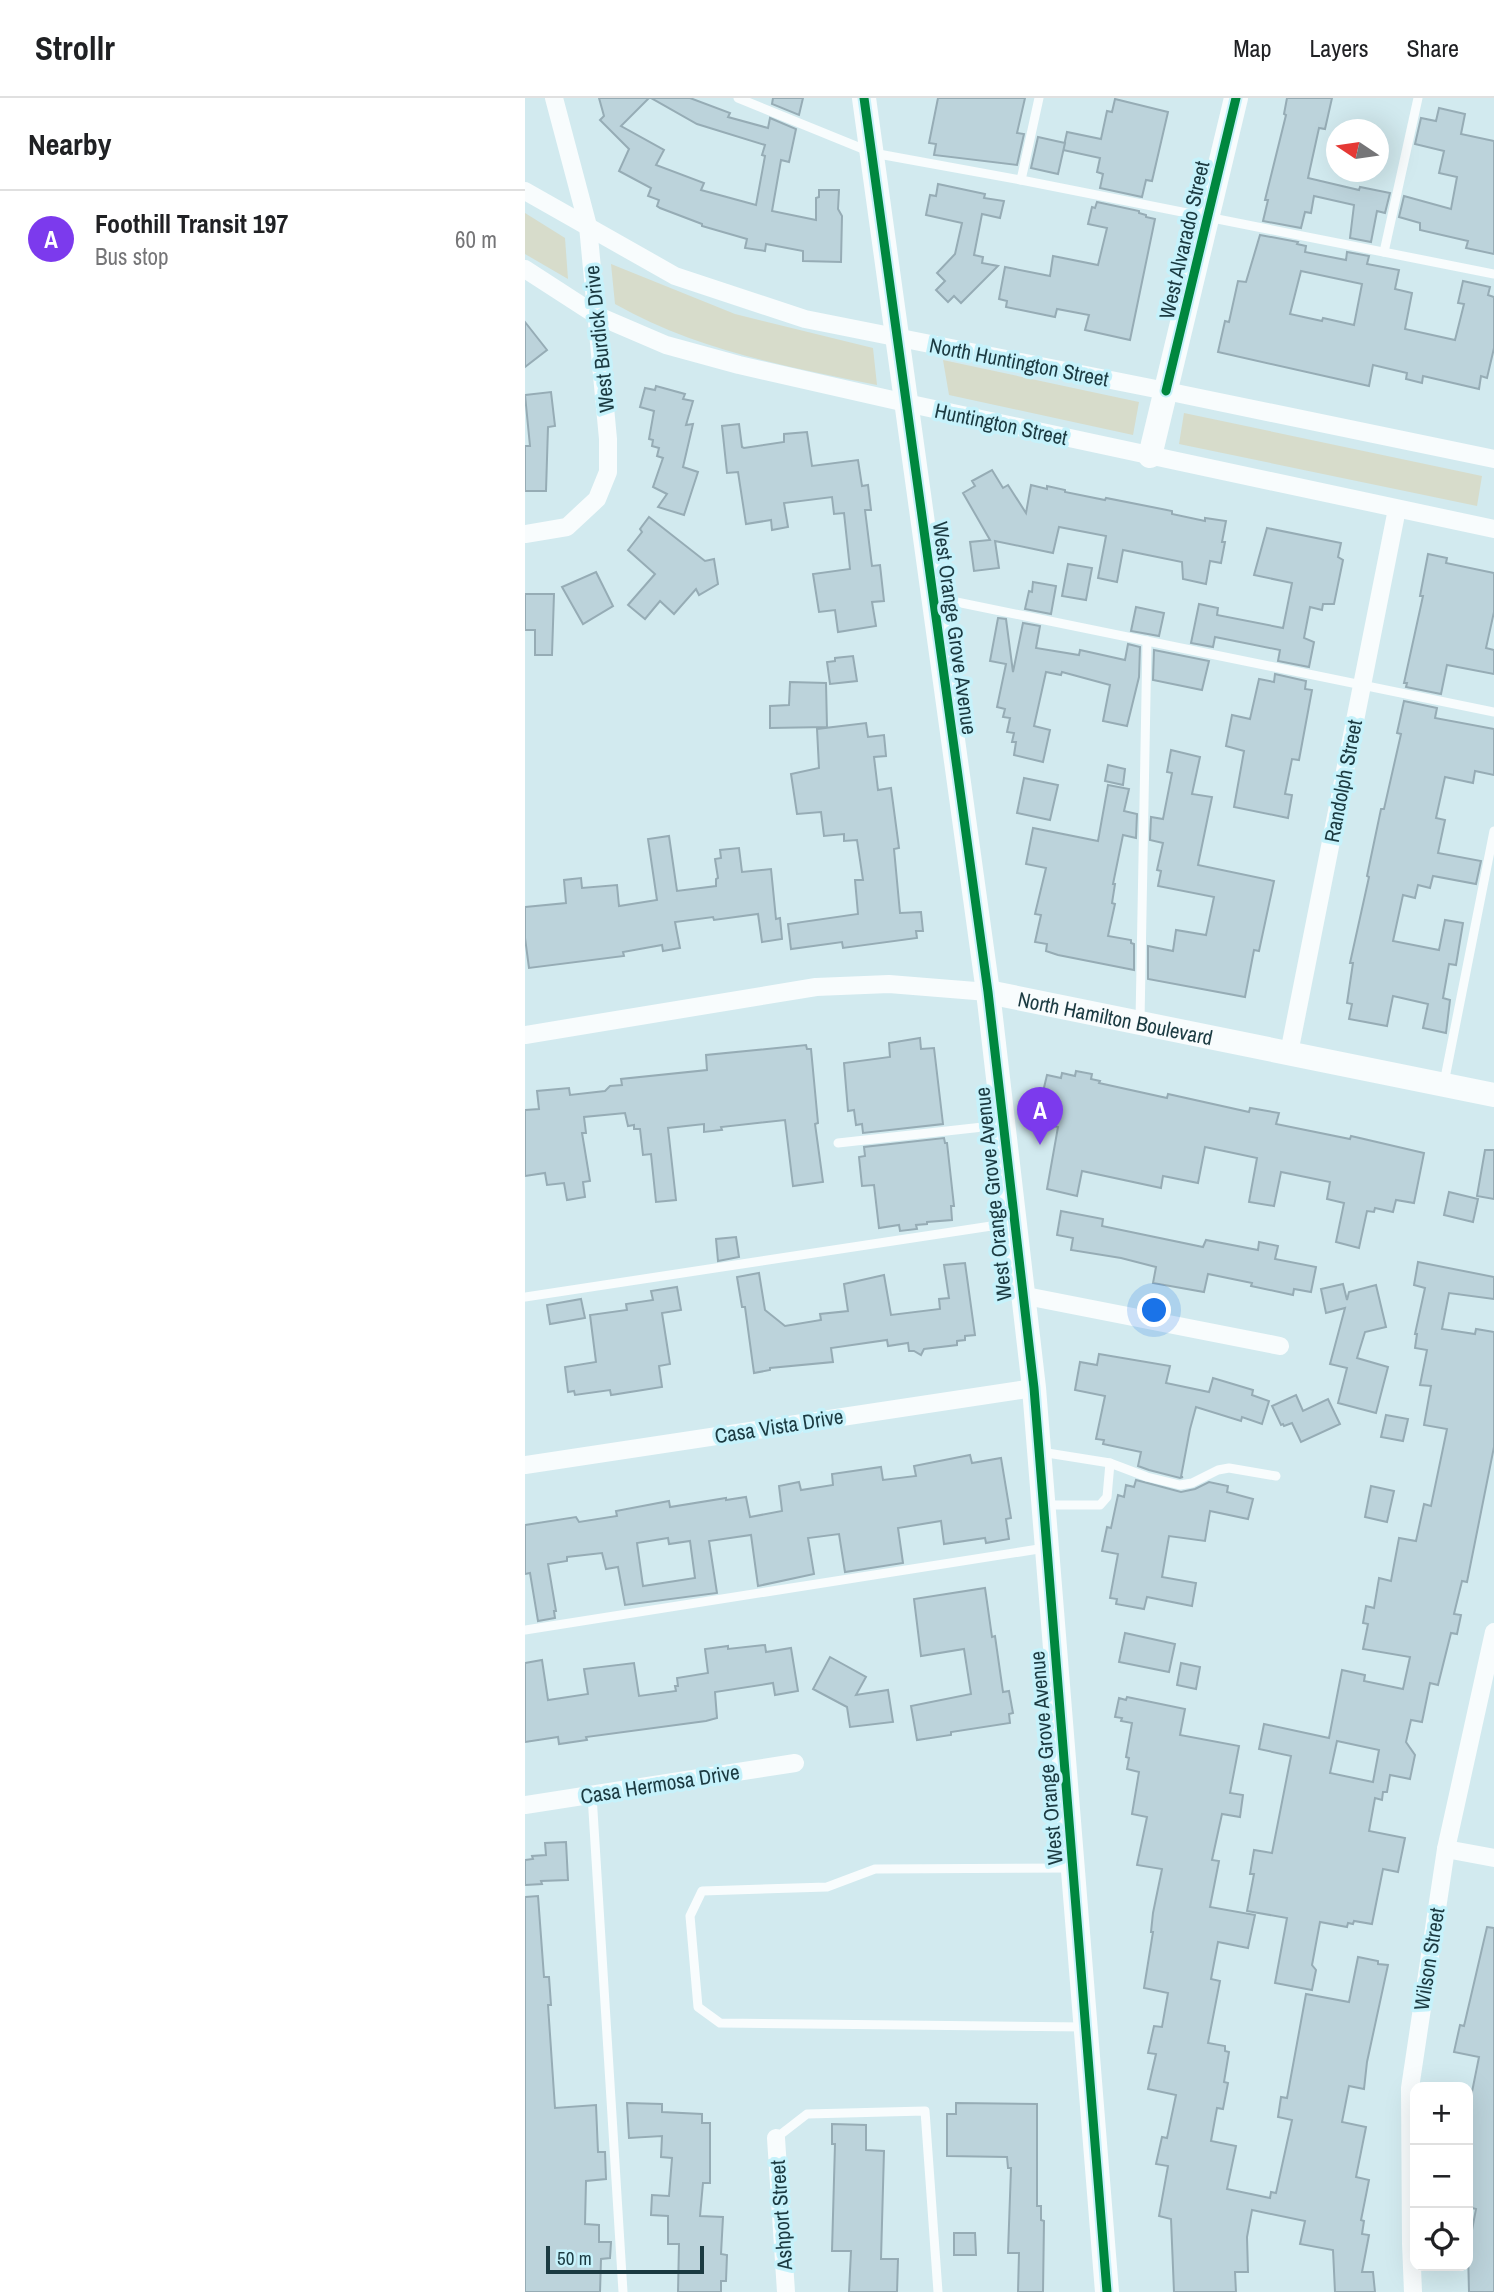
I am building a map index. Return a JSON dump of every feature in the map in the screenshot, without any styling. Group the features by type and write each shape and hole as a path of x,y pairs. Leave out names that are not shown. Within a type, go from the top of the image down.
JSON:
{"street":[{"name":"West Burdick Drive","path":"525,534 567,527 597,499 608,472 608,439 588,226 554,98"},
{"name":"West Orange Grove Avenue","path":"864,98 988,992 1021,1295 1034,1388 1107,2292"},
{"name":"West Alvarado Street","path":"1150,456 1235,98"},
{"name":"North Huntington Street","path":"525,191 675,276 805,320 1494,459"},
{"name":"Huntington Street","path":"525,269 596,315 666,345 739,365 1494,529"},
{"name":"Randolph Street","path":"1289,1052 1397,509"},
{"name":"North Hamilton Boulevard","path":"525,1035 816,987 889,984 988,992 1494,1095"},
{"path":"1021,1295 1280,1346"},
{"name":"Casa Vista Drive","path":"525,1465 1034,1388"},
{"name":"Wilson Street","path":"1413,2292 1409,2088 1446,1849 1494,1632"},
{"name":"Casa Hermosa Drive","path":"525,1805 795,1763"},
{"path":"1446,1849 1494,1858"},
{"name":"Ashport Street","path":"776,2138 786,2292"}],"lane":[{"path":"738,98 873,153 1494,274"},
{"path":"1021,180 1039,98"},
{"path":"1384,252 1418,98"},
{"path":"933,597 1494,712"},
{"path":"1140,1023 1147,641"},
{"path":"1444,1084 1494,831"},
{"path":"838,1143 1002,1125"},
{"path":"525,1297 1013,1223"},
{"path":"1039,1452 1110,1463 1180,1485 1229,1468 1276,1476"},
{"path":"1043,1504 1100,1506 1107,1497 1110,1463"},
{"path":"525,1630 1047,1547"},
{"path":"591,1795 623,2292"},
{"path":"1073,1868 875,1869 827,1887 702,1891 690,1916 698,2007 720,2023 1086,2027"},
{"path":"776,2138 807,2114 925,2111 939,2292"}],"green space":[{"path":"525,213 565,238 568,279 525,254"},
{"path":"611,264 735,314 873,348 877,385 743,355 678,334 646,320 615,304"},
{"path":"943,360 1139,402 1133,435 949,395"},
{"path":"1184,413 1482,476 1477,506 1179,444"}],"building":[{"path":"599,98 649,98 621,126 664,150 656,165 704,183 701,190 756,205 765,145 697,124 651,98 690,98 730,113 728,117 768,128 770,118 796,129 789,162 781,160 772,211 816,220 816,198 819,197 819,190 839,190 838,209 842,216 841,262 803,261 803,251 766,244 765,251 745,248 747,239 702,226 657,206 659,200 648,196 651,188 619,171 629,149 600,120 604,116"},
{"path":"773,98 803,98 799,115 772,104"},
{"path":"938,98 1025,98 1017,133 1024,134 1017,165 934,155 936,144 929,143"},
{"path":"1287,98 1332,98 1325,129 1319,128 1308,178 1359,190 1360,187 1390,193 1385,213 1377,211 1371,242 1350,238 1354,205 1314,196 1311,213 1305,212 1301,228 1263,221 1268,200 1265,200 1286,115"},
{"path":"1115,99 1168,112 1152,181 1146,180 1142,197 1100,188 1103,174 1097,172 1100,158 1063,150 1067,132 1101,139 1107,111 1112,112"},
{"path":"1439,108 1465,114 1461,134 1494,141 1494,254 1466,248 1468,241 1420,230 1420,223 1399,217 1404,196 1451,209 1457,177 1439,173 1444,151 1415,144 1421,118 1436,121"},
{"path":"1038,137 1065,143 1058,174 1031,168"},
{"path":"938,184 1004,201 1000,218 982,214 974,255 983,257 982,263 998,266 961,303 954,296 948,302 936,290 945,281 937,273 955,254 962,223 926,215 930,195 936,196"},
{"path":"1097,202 1139,211 1146,217 1155,219 1130,340 1085,330 1089,315 1057,309 1055,317 1006,307 1007,301 999,299 1005,267 1050,276 1053,256 1098,265 1107,228 1088,224 1092,207 1095,208"},
{"path":"1260,235 1298,242 1297,244 1306,246 1305,252 1346,260 1347,252 1369,256 1367,264 1399,270 1395,289 1412,293 1405,329 1455,340 1464,304 1458,303 1463,281 1490,287 1488,295 1494,297 1494,348 1487,378 1481,376 1479,389 1423,376 1422,383 1406,379 1407,373 1373,365 1369,386 1218,352 1225,321 1229,322 1238,281 1246,282","holes":["1301,271 1362,284 1354,325 1290,314"]},
{"path":"525,322 547,350 525,367"},
{"path":"656,386 685,394 683,399 693,401 686,425 693,424 683,467 698,472 684,515 658,507 667,494 653,487 663,458 657,456 659,448 652,446 653,440 649,439 654,411 640,407 645,388 655,390"},
{"path":"551,392 555,426 548,427 546,491 525,491 525,446 530,446 525,395"},
{"path":"739,424 744,448 784,442 784,434 807,432 812,466 858,460 862,486 868,485 871,510 865,510 872,566 880,565 884,601 872,602 876,626 838,632 835,610 819,612 813,574 850,569 844,513 834,514 832,497 784,503 788,527 772,530 771,520 746,524 738,472 727,473 722,426"},
{"path":"992,470 1003,488 1008,485 1026,513 1031,485 1172,511 1172,514 1205,521 1205,518 1226,521 1221,563 1210,561 1206,584 1183,579 1182,562 1123,550 1117,582 1098,578 1106,536 1059,527 1053,553 995,541 999,568 974,571 970,542 990,540 963,493 975,486 972,481"},
{"path":"649,517 705,561 714,559 718,584 699,595 696,589 674,614 660,601 645,619 628,605 655,574 628,550 642,532 640,529"},
{"path":"1267,528 1341,543 1338,557 1343,560 1334,604 1323,604 1322,610 1310,607 1304,638 1314,642 1309,667 1278,661 1280,650 1215,637 1213,647 1191,643 1199,604 1218,608 1217,615 1283,628 1292,583 1254,575"},
{"path":"1428,554 1447,558 1446,563 1494,573 1494,612 1486,648 1494,650 1494,674 1447,665 1441,694 1406,687 1407,683 1404,683 1423,596 1420,596"},
{"path":"1068,564 1092,568 1086,600 1062,596"},
{"path":"596,572 613,606 583,624 562,587"},
{"path":"1033,582 1056,586 1051,614 1025,609"},
{"path":"525,594 554,594 552,655 535,655 535,630 525,630"},
{"path":"1136,607 1164,613 1159,636 1131,631"},
{"path":"998,618 1006,619 1013,672 1023,623 1040,626 1036,648 1079,655 1080,650 1125,660 1128,644 1140,647 1139,677 1127,726 1103,721 1110,685 1062,672 1061,675 1046,672 1034,726 1050,730 1043,762 1014,755 1014,733 1007,732 1010,718 1003,717 1005,709 997,707 1006,664 990,661"},
{"path":"1154,650 1209,661 1202,690 1153,680"},
{"path":"853,656 857,681 830,684 827,662"},
{"path":"1275,674 1306,681 1305,689 1312,690 1299,760 1292,759 1285,794 1292,795 1288,818 1234,807 1244,751 1226,746 1232,715 1250,719 1259,679 1274,682"},
{"path":"790,682 826,683 827,727 770,728 770,706 789,705"},
{"path":"1404,701 1437,708 1435,718 1494,729 1494,775 1475,771 1473,783 1445,777 1436,818 1445,820 1438,853 1481,861 1476,884 1433,876 1430,888 1418,885 1415,898 1403,895 1393,941 1439,950 1445,920 1463,923 1456,965 1449,964 1443,998 1450,1000 1446,1033 1423,1028 1428,1004 1393,996 1387,1026 1349,1019 1352,1004 1347,1003 1353,963 1350,963 1381,809 1384,809 1401,734 1397,733"},
{"path":"866,723 868,737 884,735 886,756 874,757 878,790 891,788 899,848 894,849 900,913 921,912 923,931 916,931 917,938 843,948 842,942 791,949 788,924 858,914 855,880 863,880 857,840 844,841 844,834 824,836 821,812 797,814 791,774 819,768 817,729"},
{"path":"1171,750 1200,757 1192,794 1212,797 1198,865 1274,881 1259,951 1254,950 1245,997 1148,979 1148,946 1173,951 1176,930 1206,935 1214,897 1158,886 1161,871 1157,870 1163,843 1150,840 1151,817 1163,819 1172,773 1167,772"},
{"path":"1108,765 1125,769 1123,785 1105,781"},
{"path":"1024,778 1058,785 1050,820 1017,813"},
{"path":"1108,785 1129,789 1124,811 1137,814 1136,838 1123,835 1113,884 1112,903 1115,904 1108,936 1131,940 1134,944 1134,970 1058,955 1046,951 1047,944 1035,942 1041,915 1035,914 1046,868 1026,864 1033,828 1098,841"},
{"path":"669,836 677,891 716,886 718,878 715,859 721,858 720,850 739,848 742,872 771,869 776,919 780,918 782,939 762,942 758,914 714,920 713,917 675,922 680,948 663,951 662,945 623,952 624,956 529,968 525,907 566,903 564,880 581,878 582,888 617,885 619,906 657,900 648,839"},
{"path":"920,1038 921,1049 934,1048 943,1124 863,1133 862,1124 856,1125 854,1110 848,1111 844,1063 890,1057 889,1043"},
{"path":"806,1045 807,1049 811,1049 818,1123 815,1124 823,1182 793,1186 785,1120 721,1127 722,1130 704,1132 704,1124 668,1128 676,1200 656,1202 651,1154 643,1155 640,1129 634,1129 634,1125 628,1126 625,1113 584,1117 586,1133 582,1133 590,1181 583,1182 585,1197 567,1200 564,1183 547,1185 545,1173 525,1176 525,1110 539,1109 537,1091 569,1088 570,1095 605,1091 610,1086 622,1085 621,1079 707,1070 706,1055"},
{"path":"1076,1071 1092,1074 1091,1079 1100,1081 1099,1083 1167,1098 1168,1094 1249,1112 1250,1108 1279,1113 1276,1124 1350,1139 1351,1136 1424,1153 1414,1203 1396,1200 1393,1212 1375,1208 1374,1212 1367,1211 1359,1248 1336,1242 1344,1203 1327,1199 1330,1182 1281,1172 1274,1206 1249,1202 1257,1158 1205,1147 1198,1183 1163,1176 1161,1188 1082,1171 1077,1196 1047,1189 1058,1127 1042,1124 1047,1097 1042,1096 1047,1075 1061,1078 1062,1073 1075,1076"},
{"path":"944,1138 947,1143 954,1206 951,1206 952,1220 927,1222 916,1225 917,1229 900,1231 899,1225 879,1228 874,1185 862,1186 859,1157 865,1156 864,1147"},
{"path":"1485,1150 1494,1150 1494,1199 1477,1196"},
{"path":"1449,1192 1478,1199 1473,1222 1444,1215"},
{"path":"1061,1211 1103,1219 1102,1226 1203,1247 1206,1240 1258,1250 1259,1242 1278,1246 1275,1259 1316,1267 1311,1292 1294,1289 1293,1295 1208,1274 1204,1292 1153,1283 1156,1267 1071,1250 1073,1238 1057,1235"},
{"path":"736,1237 739,1257 718,1261 716,1239"},
{"path":"1418,1262 1494,1277 1494,1299 1449,1293 1442,1329 1475,1334 1476,1329 1494,1332 1494,1447 1467,1582 1462,1581 1454,1614 1461,1615 1457,1634 1451,1633 1438,1685 1430,1683 1422,1722 1411,1720 1406,1742 1415,1755 1410,1779 1390,1775 1387,1792 1383,1792 1382,1800 1375,1798 1369,1831 1405,1838 1398,1872 1383,1869 1372,1924 1354,1921 1353,1924 1348,1923 1347,1927 1320,1922 1312,1965 1316,1970 1312,1990 1275,1983 1287,1918 1247,1911 1254,1874 1250,1874 1254,1850 1272,1853 1291,1756 1259,1749 1264,1724 1329,1738 1342,1670 1365,1675 1364,1681 1403,1689 1410,1657 1363,1649 1368,1624 1363,1623 1366,1606 1374,1608 1379,1578 1391,1581 1399,1538 1416,1541 1424,1504 1431,1506 1447,1429 1424,1425 1431,1386 1420,1385 1427,1350 1415,1348 1415,1334 1425,1288 1414,1285","holes":["1337,1741 1379,1750 1373,1782 1330,1773"]},
{"path":"965,1263 975,1335 965,1336 965,1340 957,1341 957,1345 924,1349 921,1355 909,1351 908,1343 888,1346 887,1340 831,1348 833,1362 770,1368 754,1373 745,1307 742,1307 737,1277 759,1273 765,1310 785,1326 821,1320 820,1314 848,1311 844,1284 884,1275 891,1315 940,1309 939,1299 949,1298 944,1265"},
{"path":"1343,1284 1347,1300 1349,1292 1376,1285 1386,1327 1365,1332 1357,1358 1388,1367 1376,1413 1338,1403 1347,1368 1330,1364 1345,1308 1326,1313 1321,1289"},
{"path":"677,1287 681,1310 662,1313 670,1364 659,1366 662,1387 611,1395 610,1390 575,1395 574,1391 568,1392 565,1367 596,1362 590,1315 627,1310 626,1304 653,1300 651,1291"},
{"path":"581,1299 585,1318 550,1324 547,1305"},
{"path":"1099,1354 1170,1366 1166,1383 1209,1392 1213,1378 1253,1390 1252,1395 1269,1401 1262,1424 1242,1417 1241,1421 1196,1407 1183,1477 1180,1478 1138,1466 1141,1452 1103,1444 1104,1440 1096,1439 1105,1396 1075,1390 1080,1362 1097,1365"},
{"path":"1296,1395 1303,1411 1328,1399 1340,1424 1301,1442 1292,1423 1281,1425 1272,1406"},
{"path":"1386,1415 1408,1419 1403,1441 1381,1437"},
{"path":"970,1455 972,1463 1001,1458 1011,1518 1006,1519 1009,1539 986,1543 985,1538 944,1544 941,1521 898,1528 903,1563 845,1572 839,1534 808,1538 814,1574 758,1586 751,1535 709,1541 717,1593 625,1605 618,1567 606,1569 602,1553 567,1557 567,1561 548,1564 555,1618 538,1621 530,1573 525,1574 525,1525 576,1517 579,1522 617,1516 616,1511 669,1501 670,1507 746,1497 750,1517 782,1511 779,1486 799,1482 801,1490 833,1485 832,1474 881,1467 883,1480 916,1476 914,1466","holes":["668,1538 669,1544 690,1541 695,1578 643,1586 637,1543"]},
{"path":"1136,1480 1181,1492 1209,1482 1228,1486 1227,1492 1253,1499 1248,1519 1210,1511 1205,1541 1169,1536 1162,1577 1196,1583 1192,1606 1147,1597 1144,1609 1116,1604 1117,1599 1110,1598 1118,1554 1102,1551 1107,1527 1111,1528 1118,1495 1124,1497 1126,1485 1134,1487"},
{"path":"1371,1486 1394,1491 1387,1522 1365,1517"},
{"path":"985,1588 1003,1692 1009,1691 1013,1713 1009,1714 1010,1723 917,1740 911,1706 971,1694 964,1649 921,1656 914,1599"},
{"path":"1125,1633 1175,1644 1169,1672 1119,1662"},
{"path":"765,1645 766,1652 791,1648 798,1691 775,1695 773,1683 715,1692 717,1718 706,1721 586,1737 587,1740 559,1744 558,1737 525,1742 525,1663 542,1660 548,1700 588,1694 584,1669 634,1663 639,1696 676,1691 677,1678 708,1673 705,1649"},
{"path":"830,1657 866,1677 856,1695 888,1690 893,1722 850,1727 847,1707 813,1689"},
{"path":"1181,1663 1200,1667 1196,1689 1177,1685"},
{"path":"1127,1697 1185,1709 1180,1735 1239,1746 1230,1793 1243,1795 1240,1817 1222,1814 1212,1860 1219,1861 1210,1907 1255,1915 1248,1948 1218,1942 1211,1979 1220,1981 1208,2043 1225,2046 1225,2051 1229,2052 1224,2082 1228,2083 1223,2109 1217,2108 1211,2141 1236,2146 1227,2189 1270,2198 1271,2192 1276,2193 1292,2120 1278,2117 1281,2097 1287,2098 1306,1994 1349,2002 1358,1957 1388,1965 1367,2062 1364,2089 1349,2086 1342,2122 1366,2127 1356,2177 1369,2180 1361,2220 1364,2221 1362,2234 1369,2235 1362,2272 1373,2272 1375,2292 1335,2292 1333,2250 1300,2244 1305,2221 1252,2210 1247,2237 1248,2272 1235,2272 1236,2292 1174,2292 1171,2219 1159,2216 1168,2166 1156,2164 1162,2137 1167,2138 1176,2095 1148,2089 1156,2054 1148,2053 1154,2026 1162,2027 1168,1993 1144,1988 1153,1932 1153,1913 1162,1869 1137,1865 1147,1817 1132,1814 1139,1772 1127,1769 1129,1758 1126,1757 1132,1723 1115,1717 1119,1698 1126,1700"},
{"path":"566,1842 568,1880 541,1881 542,1884 525,1885 525,1860 533,1859 532,1856 546,1855 545,1843"},
{"path":"538,1896 544,1977 549,1977 551,2005 548,2005 555,2108 596,2105 598,2152 605,2152 606,2179 586,2181 585,2224 599,2225 599,2242 611,2242 610,2258 601,2259 600,2292 525,2292 525,1897"},
{"path":"1487,1927 1494,1928 1494,2292 1469,2292 1468,2271 1473,2271 1473,2225 1476,2209 1473,2208 1473,2087 1479,2057 1454,2052 1460,2025 1464,2026"},
{"path":"627,2103 662,2104 662,2112 702,2114 702,2123 710,2123 710,2183 703,2183 700,2216 723,2217 721,2254 727,2255 726,2281 721,2281 721,2292 678,2292 679,2244 668,2244 668,2216 651,2215 652,2195 669,2196 672,2158 661,2157 662,2136 629,2138"},
{"path":"956,2103 1037,2104 1037,2206 1041,2206 1041,2220 1044,2221 1043,2292 1018,2292 1019,2253 1008,2253 1011,2168 1008,2168 1007,2157 947,2156 947,2114 956,2114"},
{"path":"832,2124 866,2125 866,2150 884,2151 881,2259 898,2259 897,2292 849,2292 851,2251 832,2251 835,2144 832,2144"},
{"path":"954,2233 975,2233 976,2255 954,2255"}],"cycle path":[{"path":"864,98 988,992 1034,1388 1107,2292"},
{"path":"1166,391 1236,98"}],"place":[{"name":"Foothill Transit 197","path":"1040,1145"}]}
